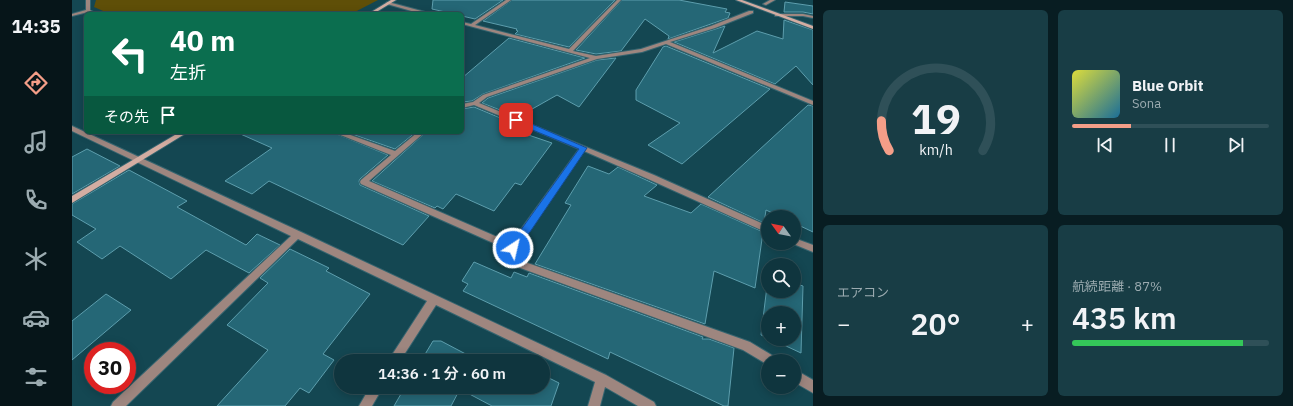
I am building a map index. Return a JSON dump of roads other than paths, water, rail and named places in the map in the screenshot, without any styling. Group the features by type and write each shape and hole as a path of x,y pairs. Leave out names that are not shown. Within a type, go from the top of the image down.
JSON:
{"street":[{"path":"72,15 88,11 88,0"},
{"path":"373,12 394,0"},
{"path":"472,25 509,0"},
{"path":"571,50 619,0"},
{"path":"738,0 813,28"},
{"path":"765,4 773,0"},
{"path":"388,3 420,12"},
{"path":"464,106 475,103 485,96 596,58 642,50 713,27 751,12"},
{"path":"777,15 802,15 813,17"},
{"path":"464,23 571,50 596,58"},
{"path":"665,42 813,103"},
{"path":"475,103 583,148 761,227"},
{"path":"72,128 84,134"},
{"path":"85,134 602,379 650,406"},
{"path":"72,200 182,134"},
{"path":"341,134 396,154"},
{"path":"420,134 364,182 513,248 518,263 746,346 761,355"},
{"path":"513,248 583,148"},
{"path":"117,406 298,234"},
{"path":"801,244 813,249"},
{"path":"399,354 434,299"},
{"path":"594,406 602,379"},
{"path":"801,379 813,387"},
{"path":"365,406 373,394"}]}
